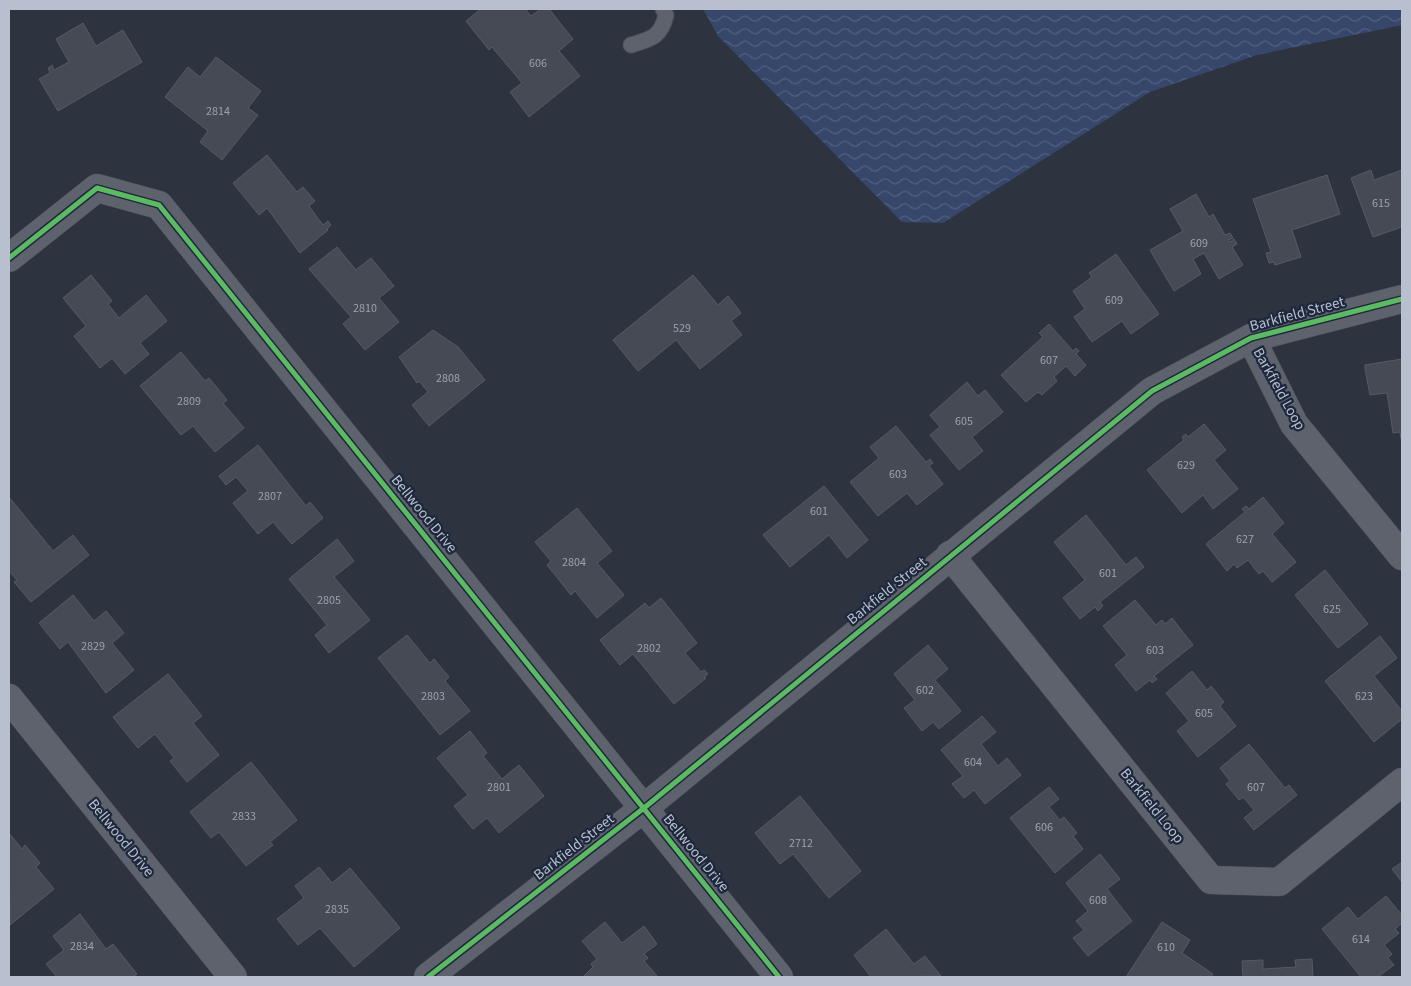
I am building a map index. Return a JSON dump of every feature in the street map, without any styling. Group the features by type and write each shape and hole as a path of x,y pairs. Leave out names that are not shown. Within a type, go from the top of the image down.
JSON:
{"street":[{"name":"Bellwood Drive","path":"9,258 97,188 159,205 779,977"},
{"name":"Barkfield Street","path":"428,977 644,808 1152,391 1251,338 1402,299"},
{"name":"Barkfield Loop","path":"1251,338 1294,424 1402,556"},
{"name":"Barkfield Loop","path":"950,556 1211,880 1279,882 1402,782"},
{"name":"Bellwood Drive","path":"9,698 233,977"}],"lane":[{"path":"631,45 651,39 663,28 666,15 663,9"}],"water":[{"path":"703,9 1402,9 1402,25 1257,55 1150,92 943,223 902,222 718,36"}],"building":[{"path":"481,9 525,9 531,16 541,9 549,9 573,39 559,51 580,76 529,117 510,92 522,83 492,47 489,50 466,21"},
{"path":"83,23 96,46 123,30 142,62 58,111 39,79 50,73 48,68 52,65 54,70 69,62 56,39"},
{"path":"216,57 261,91 248,108 258,115 222,160 200,142 208,131 165,97 188,67 200,77"},
{"path":"267,155 297,192 303,187 315,201 309,206 323,225 328,221 331,225 328,230 300,253 267,208 259,215 233,183"},
{"path":"1371,170 1374,180 1402,170 1402,227 1373,237 1351,178"},
{"path":"1327,175 1340,214 1292,230 1301,257 1275,265 1274,262 1269,263 1266,253 1271,252 1253,199"},
{"path":"1196,194 1209,217 1213,214 1225,235 1230,233 1233,238 1228,240 1230,242 1234,239 1237,244 1232,247 1243,265 1219,279 1204,253 1193,259 1201,274 1174,291 1150,250 1183,231 1170,209"},
{"path":"337,247 356,270 371,258 394,286 379,298 399,322 365,350 343,324 351,317 309,269"},
{"path":"1116,254 1159,314 1131,334 1122,321 1092,342 1074,317 1085,309 1073,291 1092,277 1089,273"},
{"path":"91,275 112,301 108,304 119,318 146,295 167,321 140,343 149,354 125,374 112,358 100,368 74,336 86,326 63,298"},
{"path":"693,275 718,305 728,296 741,313 731,321 742,335 700,369 676,340 638,371 613,340"},
{"path":"1049,324 1073,351 1076,348 1079,351 1076,354 1086,365 1075,376 1066,366 1054,377 1057,381 1042,395 1038,392 1026,402 1001,375 1043,337 1039,333"},
{"path":"433,330 458,347 485,380 429,426 412,405 428,392 419,381 417,383 399,357"},
{"path":"181,352 205,381 209,378 227,400 223,403 244,428 215,452 193,426 181,435 140,386"},
{"path":"1402,359 1401,439 1400,432 1393,433 1387,393 1370,395 1365,365"},
{"path":"967,382 978,396 985,390 1003,412 972,437 983,451 959,470 930,435 940,427 930,415"},
{"path":"1204,424 1226,450 1214,460 1238,489 1213,509 1203,495 1182,513 1147,470 1184,440 1182,437 1186,434 1188,437"},
{"path":"896,426 926,462 930,459 933,463 929,466 943,484 917,505 907,493 878,516 850,482 879,458 870,447"},
{"path":"258,445 306,506 310,502 323,518 292,544 273,522 258,534 233,503 248,491 236,477 226,485 219,476"},
{"path":"824,486 868,540 847,558 829,535 790,567 763,535"},
{"path":"9,497 53,551 73,535 89,555 31,602 14,582 17,580 9,571"},
{"path":"1263,497 1284,523 1272,534 1296,562 1272,582 1263,571 1259,574 1248,560 1237,568 1234,564 1227,571 1206,544 1245,512 1242,509 1246,506 1249,509"},
{"path":"577,508 612,551 597,563 624,595 597,618 575,591 571,595 547,565 551,561 535,542"},
{"path":"1086,515 1126,565 1136,557 1144,567 1100,602 1103,606 1098,611 1095,607 1080,619 1063,598 1085,580 1054,542"},
{"path":"337,539 354,561 334,577 370,620 329,653 315,635 327,625 289,579"},
{"path":"1325,570 1368,624 1338,648 1295,595"},
{"path":"73,595 94,621 106,611 124,633 112,643 134,670 106,693 68,642 60,649 39,623"},
{"path":"661,598 697,643 685,653 701,672 704,670 708,674 704,677 706,678 674,704 633,654 620,665 600,640 645,603 649,608"},
{"path":"1135,600 1156,625 1162,620 1165,624 1172,618 1193,645 1154,676 1157,679 1152,683 1150,680 1136,691 1115,665 1127,655 1103,626"},
{"path":"407,635 430,663 434,659 449,677 445,681 470,711 440,735 378,658"},
{"path":"1380,636 1397,658 1374,676 1402,711 1402,719 1374,742 1325,681"},
{"path":"928,645 948,669 935,680 961,711 939,729 933,722 922,731 904,708 915,700 894,674"},
{"path":"1192,671 1207,690 1211,686 1224,702 1220,706 1236,726 1198,757 1177,731 1189,721 1166,693"},
{"path":"168,674 202,716 193,723 219,755 187,782 170,761 174,758 155,734 138,748 113,717"},
{"path":"982,716 996,732 981,744 998,766 1007,758 1021,775 985,804 974,790 964,798 952,784 963,776 941,750"},
{"path":"470,731 487,753 483,756 502,779 519,765 544,796 499,833 487,818 473,829 454,806 468,795 437,758"},
{"path":"1249,744 1285,788 1289,785 1297,795 1254,830 1244,818 1254,810 1243,797 1239,800 1226,784 1230,781 1220,768"},
{"path":"251,762 297,820 270,842 273,845 246,866 219,832 211,838 190,812"},
{"path":"1049,787 1059,799 1049,807 1060,820 1064,817 1077,833 1073,836 1083,849 1055,873 1010,818"},
{"path":"800,796 861,871 829,898 793,854 780,864 755,833"},
{"path":"9,833 22,849 25,845 40,863 36,867 54,889 10,925"},
{"path":"1100,854 1120,879 1107,889 1132,921 1088,956 1073,938 1084,930 1076,921 1088,911 1066,883"},
{"path":"1402,862 1402,882 1392,869"},
{"path":"319,867 332,883 350,868 400,928 354,967 320,928 298,945 277,919 304,898 295,886"},
{"path":"1386,896 1402,915 1402,923 1395,929 1399,933 1384,945 1392,954 1388,958 1394,965 1378,977 1361,977 1322,929 1348,907 1358,919"},
{"path":"80,914 106,949 113,944 137,974 133,977 57,977 46,964 64,950 53,936"},
{"path":"605,922 622,943 644,926 657,944 644,954 648,958 644,961 658,977 583,977 593,967 591,964 597,959 582,941"},
{"path":"1162,922 1190,940 1182,953 1213,974 1211,977 1126,977"},
{"path":"886,929 914,964 925,956 941,976 871,977 854,955"},
{"path":"1312,959 1313,977 1243,977 1242,961 1263,960 1263,969 1296,967 1295,960"}],"cycle path":[{"path":"9,258 97,188 159,205 779,977"},
{"path":"428,977 644,808 1152,391 1251,338 1402,299"}]}
